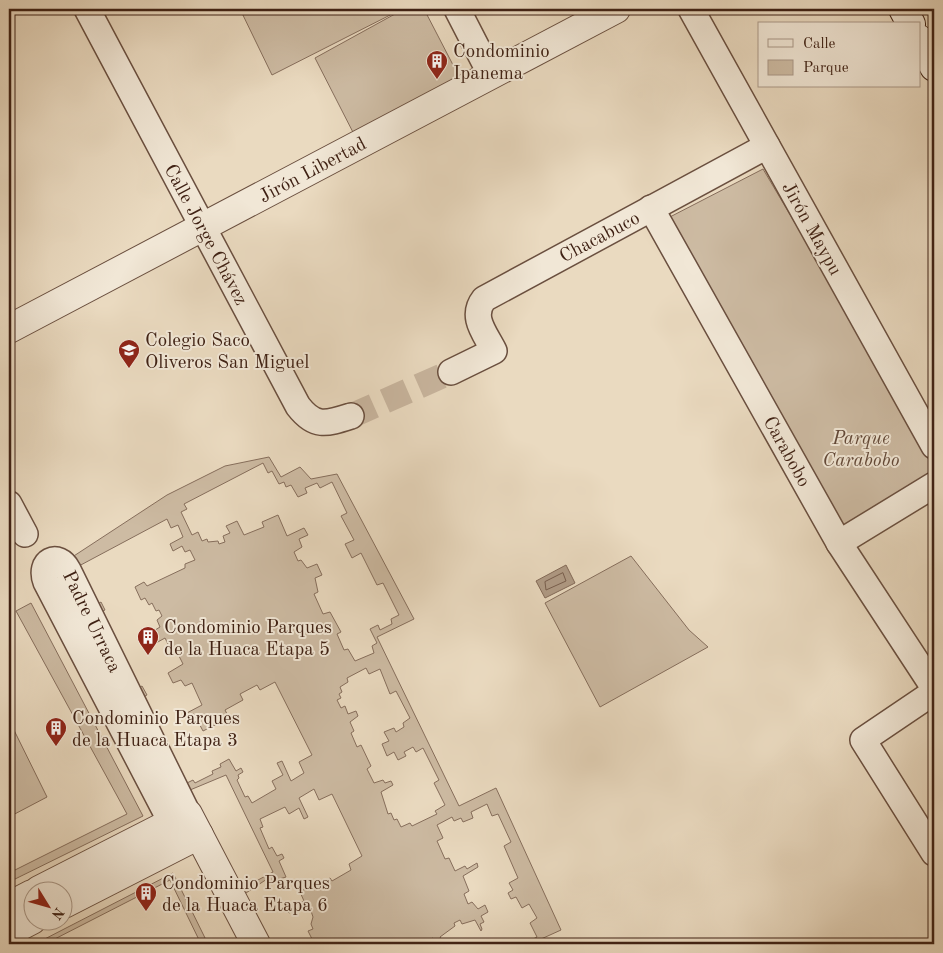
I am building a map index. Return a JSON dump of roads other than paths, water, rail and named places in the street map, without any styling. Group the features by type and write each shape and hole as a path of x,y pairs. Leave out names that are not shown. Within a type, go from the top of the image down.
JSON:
{"street":[{"name":"Calle Jorge Chávez","path":"87,9 298,406 309,418 321,424 350,416"},
{"path":"457,9 491,74"},
{"name":"Jirón Libertad","path":"9,329 616,9"},
{"name":"Jirón Maypu","path":"691,9 934,446"},
{"path":"903,9 910,22"},
{"path":"920,41 934,67"},
{"name":"Chacabuco","path":"451,372 494,351 476,317 477,307 484,299 767,146"},
{"name":"Carabobo","path":"651,208 840,543 934,690"},
{"path":"840,543 934,485"},
{"path":"9,504 25,534"},
{"name":"Padre Urraca","path":"235,944 185,829 64,563 58,560 51,561 45,565 43,574 46,582 185,829 256,944"},
{"path":"934,690 863,740 934,853"},
{"path":"63,880 185,829"},
{"path":"72,899 185,829"},
{"path":"9,906 22,899"},
{"path":"9,932 22,925"}],"water":[{"path":"566,565 575,583 545,598 536,581"}],"tunnel":[{"path":"351,416 451,372"}],"place":[{"name":"Condominio Ipanema","path":"437,80"},
{"name":"Colegio Saco Oliveros San Miguel","path":"129,369"},
{"name":"Condominio Parques de la Huaca Etapa 5","path":"148,656"},
{"name":"Condominio Parques de la Huaca Etapa 3","path":"56,747"},
{"name":"Condominio Parques de la Huaca Etapa 6","path":"146,912"}],"park label":[{"name":"Parque Carabobo","path":"861,448"}]}
